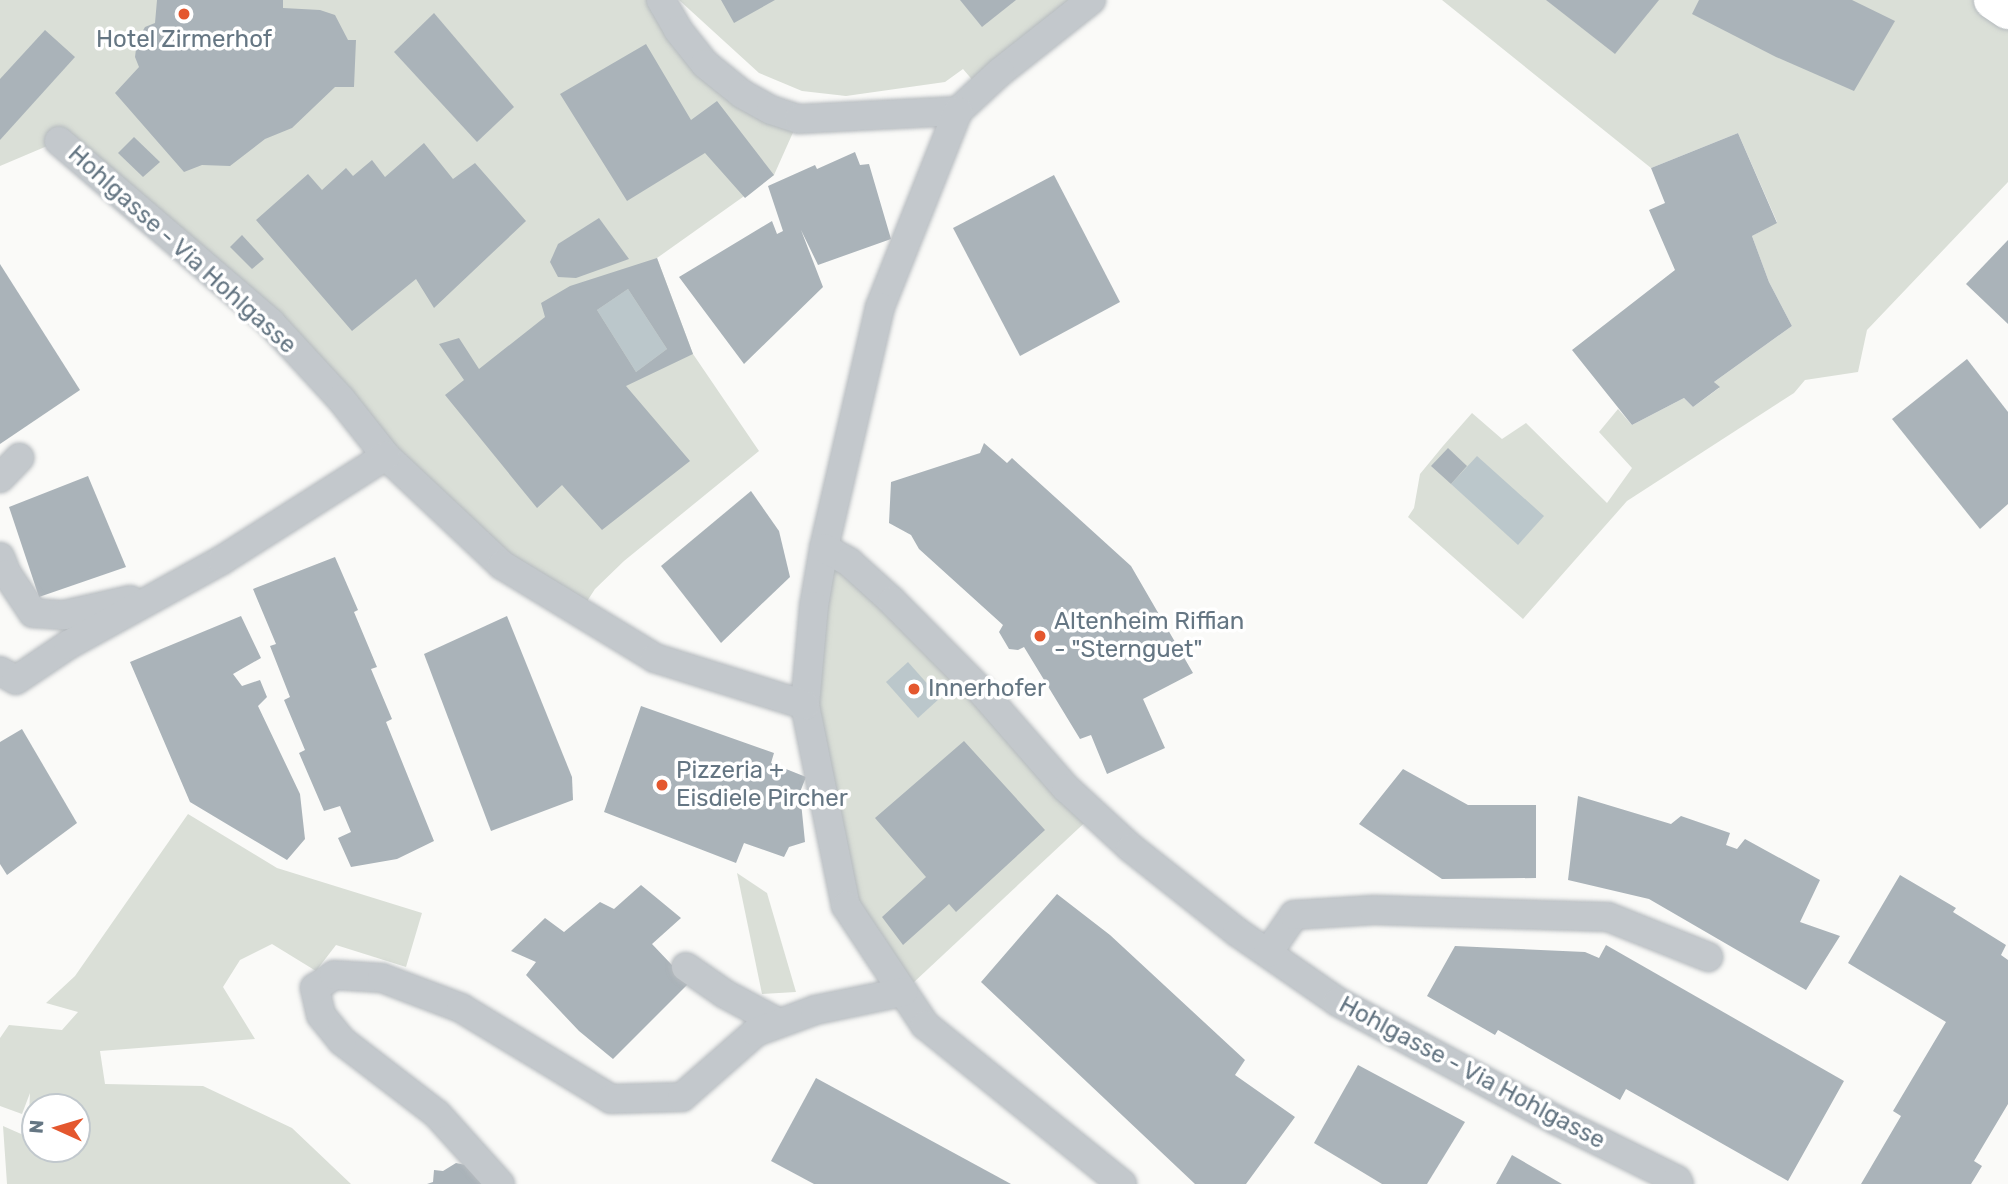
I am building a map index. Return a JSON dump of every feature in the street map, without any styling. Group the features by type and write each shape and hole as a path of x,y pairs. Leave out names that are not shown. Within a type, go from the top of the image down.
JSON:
{"main road":[{"path":"1993,0 2008,10"}],"lane":[{"path":"662,0 678,30 705,64 743,94 771,110 799,119 958,111"},
{"path":"1091,0 999,72 958,111 880,307 824,548 814,606 805,705 846,906 925,1025 1122,1184"},
{"name":"Hohlgasse - Via Hohlgasse","path":"59,141 271,323 341,399 386,456 502,565 655,658 805,705"},
{"path":"0,671 16,680 68,645 222,560 386,456"},
{"name":"Hohlgasse - Via Hohlgasse","path":"824,548 849,562 892,601 983,693 1084,806 1131,848 1268,953 1338,1002 1556,1120 1677,1180 1679,1184"},
{"path":"0,557 7,574 33,613 64,615 167,591"},
{"path":"1268,953 1294,915 1374,910 1608,917 1708,957"},
{"path":"687,967 725,994 779,1023"},
{"path":"500,1184 436,1114 342,1041 321,1015 315,988 334,975 382,978 393,982 461,1008 611,1099 682,1097 756,1032 815,1010 903,992"}],"shaded area":[{"path":"0,0 661,0 678,30 799,119 774,175 657,258 693,354 759,451 624,561 595,589 580,612 502,565 341,399 59,141 0,166"},
{"path":"679,0 1091,0 981,90 963,69 945,82 846,96 802,91 759,73"},
{"path":"1442,0 1993,0 2008,10 2008,182 1867,330 1858,372 1805,380 1794,393 1627,501 1523,619 1408,517 1414,508 1420,474 1472,413 1502,439 1526,423 1607,503 1632,468 1599,432 1618,409 1632,425 1684,398 1693,407 1719,388 1714,382 1792,326 1769,282 1752,236 1777,222 1738,133 1651,168"},
{"path":"628,289 667,349 636,372 597,310"},
{"path":"1477,456 1544,516 1518,545 1451,484"},
{"path":"824,548 1094,814 913,983 846,906 805,705"},
{"path":"908,662 940,698 918,718 886,682"},
{"path":"188,814 277,868 422,913 406,967 336,945 316,971 272,944 240,960 223,987 255,1039 100,1051 105,1084 203,1086 292,1128 351,1184 7,1184 3,1126 21,1134 21,1163 91,1163 91,1093 21,1093 21,1114 0,1106 0,1038 9,1025 62,1030 78,1012 46,1003 75,976"},
{"path":"737,873 767,893 796,992 762,994"}],"building":[{"path":"157,0 283,0 283,8 320,10 335,15 348,40 356,40 354,87 335,87 292,128 265,139 230,166 202,165 184,172 115,93 139,67 135,57 137,41 145,27 155,23"},
{"path":"721,0 775,0 734,23"},
{"path":"960,0 1016,0 982,27"},
{"path":"1546,0 1659,0 1615,54"},
{"path":"1699,0 1852,0 1895,21 1854,91 1776,57 1692,14"},
{"path":"434,13 514,107 477,142 394,52"},
{"path":"45,30 75,57 0,140 0,79"},
{"path":"646,44 691,120 717,101 774,175 745,198 705,153 627,201 560,94"},
{"path":"1738,133 1777,223 1752,236 1769,282 1792,326 1714,382 1720,387 1693,407 1684,398 1632,425 1572,350 1675,270 1649,210 1665,203 1651,168"},
{"path":"134,137 160,162 143,177 118,153"},
{"path":"424,143 453,179 475,163 526,221 434,308 416,279 352,331 256,220 308,174 322,190 346,168 353,176 372,160 385,177"},
{"path":"855,152 860,165 869,164 891,239 818,265 801,230 823,287 744,364 679,277 772,221 777,234 783,231 768,186 815,165 817,169"},
{"path":"1054,175 1120,302 1020,356 953,228"},
{"path":"599,218 629,259 576,278 558,277 550,262 558,244"},
{"path":"242,235 264,259 252,269 230,247"},
{"path":"2008,240 2008,324 1966,284"},
{"path":"657,258 693,354 626,386 690,461 602,530 562,485 537,508 445,395 464,380 439,344 459,338 479,369 545,317 541,303 570,286","holes":["628,289 667,349 636,372 597,310"]},
{"path":"0,264 80,390 0,444"},
{"path":"1967,359 2008,412 2008,504 1980,529 1892,419"},
{"path":"984,443 1007,463 1012,458 1131,566 1193,673 1143,699 1165,748 1107,774 1091,735 1080,739 1024,647 1018,650 1009,649 999,632 1003,625 919,549 911,535 889,523 891,482 980,453"},
{"path":"1448,448 1467,466 1451,484 1431,466"},
{"path":"88,476 126,567 39,597 9,507"},
{"path":"751,491 779,531 790,577 721,643 661,566"},
{"path":"335,557 358,610 354,612 377,667 371,669 392,719 386,722 434,841 397,859 351,867 338,838 351,832 340,806 324,811 299,753 305,750 284,700 290,697 270,646 276,644 253,589"},
{"path":"241,616 261,658 233,674 242,686 260,680 267,697 258,706 300,794 305,839 287,860 190,802 130,662"},
{"path":"507,616 572,777 573,800 491,831 424,654"},
{"path":"641,706 774,753 771,763 806,777 800,792 805,842 789,847 784,857 744,843 736,863 604,812"},
{"path":"22,729 77,823 7,875 0,864 0,742"},
{"path":"964,741 1045,830 956,912 949,904 903,945 882,917 926,877 875,818"},
{"path":"1403,769 1468,805 1536,805 1536,878 1442,879 1359,824"},
{"path":"1578,796 1671,824 1681,816 1730,833 1726,845 1737,849 1745,839 1820,880 1800,922 1840,936 1806,990 1649,899 1568,880"},
{"path":"1900,875 1956,908 1953,912 2006,945 2001,955 2008,960 2008,1104 1974,1161 1982,1166 1971,1184 1861,1184 1901,1116 1893,1111 1946,1022 1848,963"},
{"path":"641,885 681,918 652,944 689,983 613,1059 579,1031 526,975 536,962 511,951 545,918 564,932 600,902 614,909"},
{"path":"1057,894 1110,935 1245,1060 1235,1075 1295,1117 1246,1184 1195,1184 981,982"},
{"path":"1606,945 1844,1081 1788,1181 1626,1089 1620,1100 1498,1030 1495,1035 1427,996 1455,946 1585,952 1599,958"},
{"path":"1358,1065 1465,1122 1427,1184 1382,1184 1314,1143"},
{"path":"816,1078 1011,1184 814,1184 771,1161"},
{"path":"1512,1155 1562,1184 1496,1184"},
{"path":"456,1163 470,1166 482,1184 427,1184 433,1182 434,1170 443,1171"}],"place":[{"name":"Hotel Zirmerhof","path":"184,14"},
{"name":"Altenheim Riffian - \"Sternguet\"","path":"1040,636"},
{"name":"Innerhofer","path":"914,689"},
{"name":"Pizzeria + Eisdiele Pircher","path":"662,785"}]}
